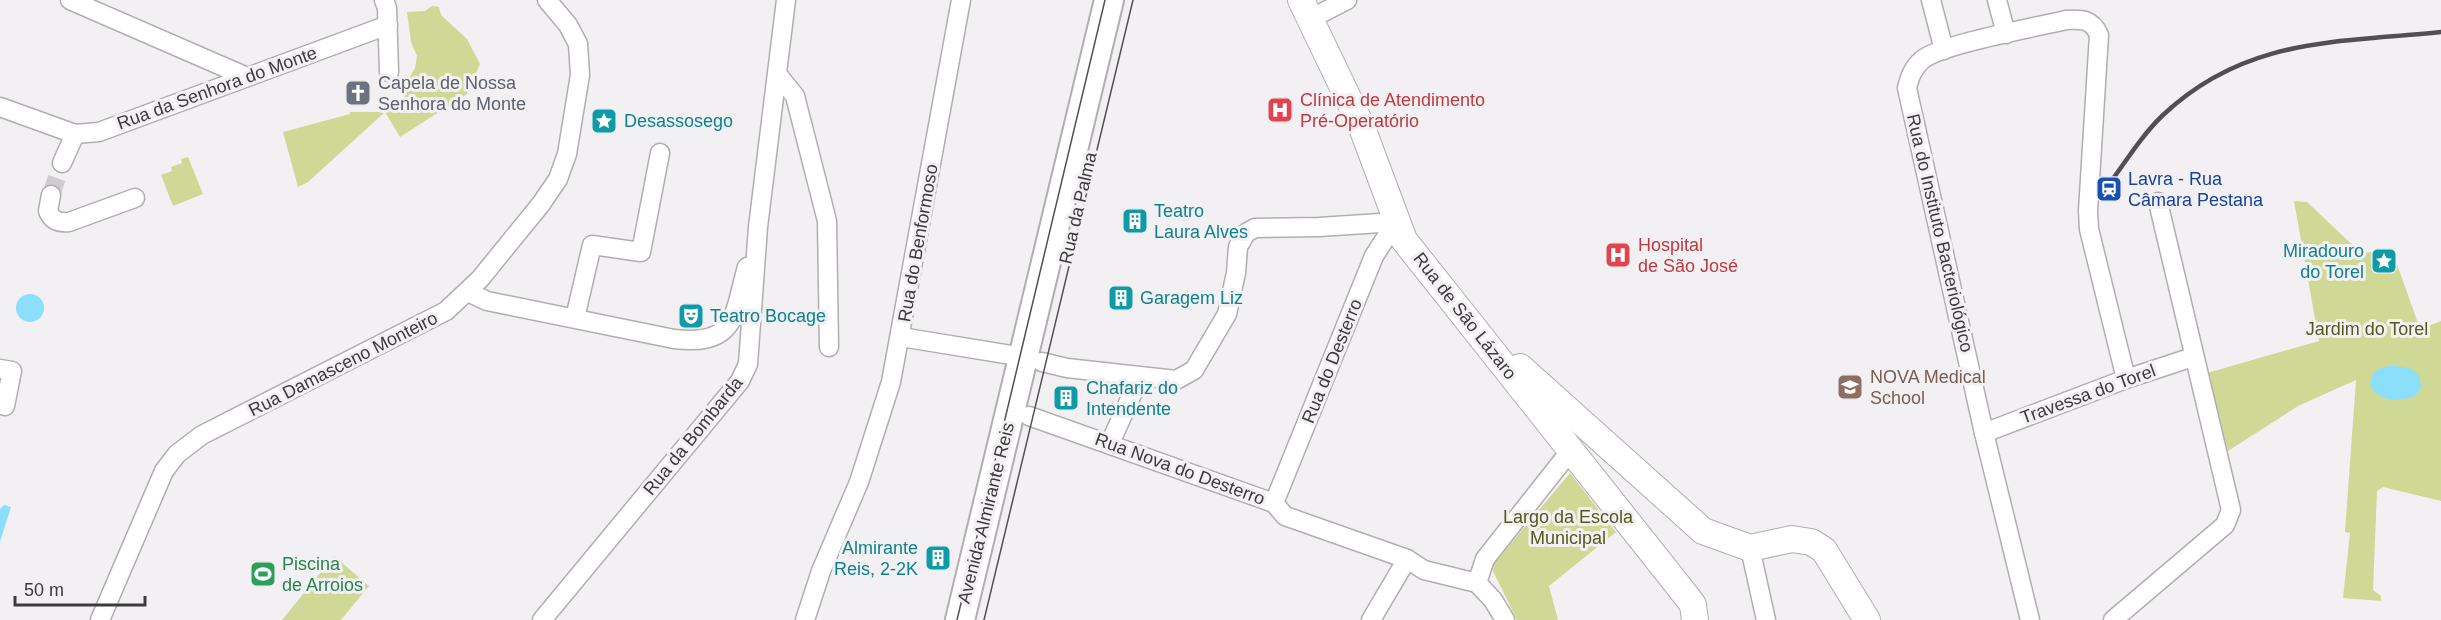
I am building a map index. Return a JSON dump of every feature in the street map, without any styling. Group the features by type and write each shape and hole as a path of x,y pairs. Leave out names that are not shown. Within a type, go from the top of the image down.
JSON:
{"main road":[{"name":"Rua da Palma","path":"1033,360 1109,0"},
{"name":"Rua da Palma","path":"1020,411 1128,0"},
{"name":"Avenida Almirante Reis","path":"960,620 1020,411"},
{"name":"Avenida Almirante Reis","path":"980,620 1020,411"}],"street":[{"path":"70,0 247,77"},
{"path":"384,0 387,8 389,72"},
{"name":"Rua Damasceno Monteiro","path":"100,620 159,481 170,462 184,446 430,321 468,292 550,192 567,154 580,81 580,55 578,44 568,25 547,0"},
{"name":"Rua da Bombarda","path":"542,620 740,381 748,364 758,227 786,0"},
{"name":"Rua do Benformoso","path":"805,620 821,571 859,482 884,406 901,337 961,0"},
{"path":"1306,9 1347,0"},
{"path":"1931,0 1944,50"},
{"path":"1997,0 2006,34"},
{"name":"Rua de São Lázaro","path":"1306,9 1361,125 1404,240 1571,450 1692,609"},
{"name":"Rua do Instituto Bacteriológico","path":"2030,620 1984,433 1907,88 1912,70 1924,58 1944,50 2066,20 2083,19 2094,25 2099,35 2088,211 2089,229 2126,379"},
{"name":"Rua da Senhora do Monte","path":"0,107 75,134 99,132 388,25"},
{"path":"778,75 795,96 827,221 829,347"},
{"path":"62,163 75,134"},
{"path":"575,318 592,245 641,252 660,153"},
{"path":"51,195 48,211 55,220 61,223 135,198"},
{"path":"2113,620 2225,525 2229,519 2231,503 2193,357 2157,202"},
{"path":"901,337 1140,377 1176,380 1194,370 1227,314 1236,273 1238,247 1246,233 1255,228 1396,222"},
{"name":"Rua do Desterro","path":"1274,503 1374,256 1396,222"},
{"path":"468,292 487,301 690,340 720,334 732,321 758,227"},
{"path":"1472,326 1571,412 1695,526 1709,535 1750,548 1792,538 1811,542 1824,550 1867,620"},
{"name":"Travessa do Torel","path":"1984,433 2126,379 2193,357"},
{"path":"0,369 12,371 5,406"},
{"path":"1110,443 1140,377"},
{"name":"Rua Nova do Desterro","path":"1020,411 1274,503 1285,516 1407,559 1424,570 1477,583"},
{"path":"1505,620 1493,600 1477,583 1485,559 1571,450"},
{"path":"1750,548 1766,620"},
{"path":"1371,620 1407,559"}],"green space":[{"path":"432,6 439,7 441,15 467,39 480,64 467,94 400,137 385,112 385,105 404,105 406,83 415,68 417,56 411,42 407,12 425,11"},
{"path":"350,112 385,112 308,182 298,187 283,132 350,114"},
{"path":"188,157 203,194 173,206 161,175 172,171 171,167 182,163 181,159"},
{"name":"Jardim do Torel","path":"2294,201 2307,202 2361,253 2392,250 2420,329 2441,321 2441,501 2383,487 2377,491 2373,590 2381,596 2381,601 2343,598 2350,533 2345,532 2356,380 2298,406 2228,451 2207,373 2319,341"},
{"name":"Largo da Escola Municipal","path":"1570,473 1616,532 1549,586 1558,620 1517,620 1491,567"},
{"path":"334,556 369,586 341,620 282,620"}],"water":[{"path":"30,294 40,298 44,308 40,318 30,322 20,318 16,308 20,298"},
{"path":"2386,366 2412,369 2420,377 2421,388 2415,396 2391,400 2375,393 2371,388 2372,377 2377,370"},
{"path":"4,505 11,507 0,542 0,509"}],"tunnel":[{"path":"51,195 62,163"}],"tram line":[{"path":"957,620 1105,0"},
{"path":"984,620 1133,0"}],"railway":[{"path":"2107,187 2140,141 2163,115 2194,89 2227,71 2260,57 2294,48 2441,32"}],"place":[{"name":"Capela de Nossa Senhora do Monte","path":"358,93"},
{"name":"Clínica de Atendimento Pré-Operatório","path":"1280,110"},
{"name":"Desassosego","path":"604,121"},
{"name":"Lavra - Rua Câmara Pestana","path":"2109,189"},
{"name":"Teatro Laura Alves","path":"1135,221"},
{"name":"Hospital de São José","path":"1618,255"},
{"name":"Miradouro do Torel","path":"2384,261"},
{"name":"Garagem Liz","path":"1121,298"},
{"name":"Teatro Bocage","path":"691,316"},
{"name":"NOVA Medical School","path":"1850,387"},
{"name":"Chafariz do Intendente","path":"1066,398"},
{"name":"Almirante Reis, 2-2K","path":"938,558"},
{"name":"Piscina de Arroios","path":"263,574"}]}
